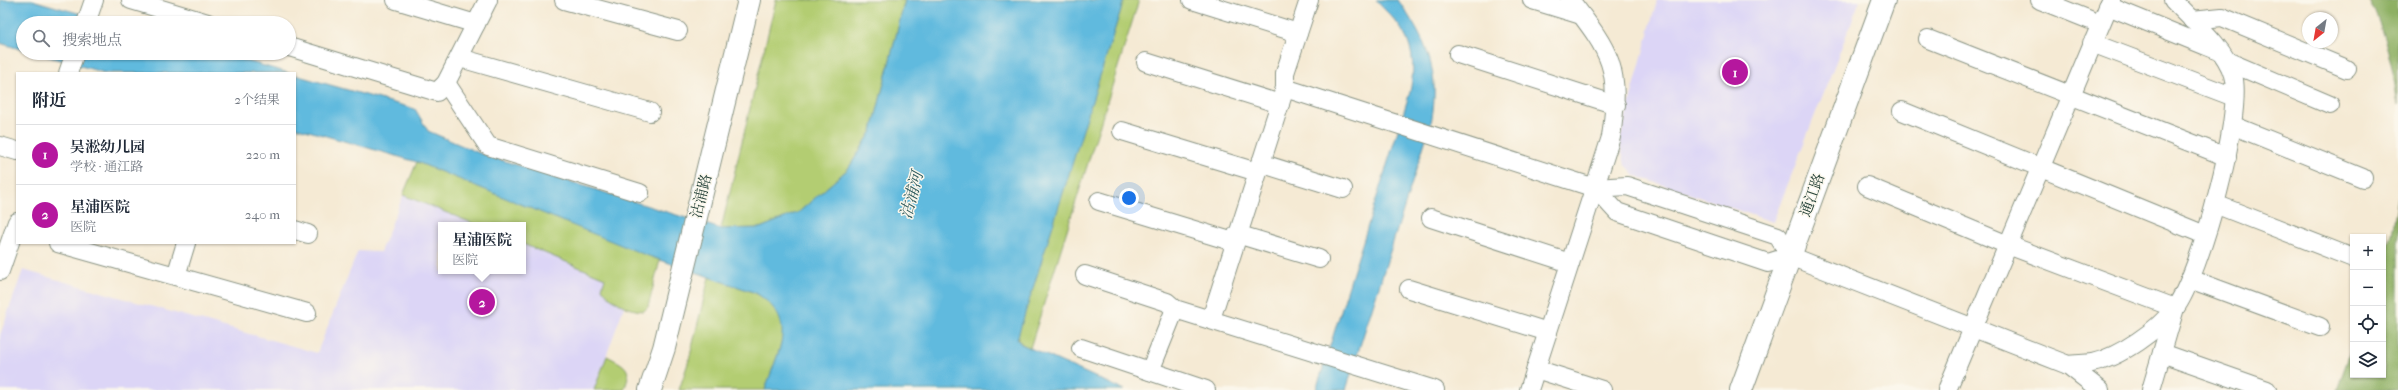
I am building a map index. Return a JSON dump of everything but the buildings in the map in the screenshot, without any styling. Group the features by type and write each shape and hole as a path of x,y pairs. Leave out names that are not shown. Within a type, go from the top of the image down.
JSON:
{"street":[{"path":"131,0 185,16"},
{"path":"396,0 476,24"},
{"path":"296,49 437,92 446,83 460,58 488,0"},
{"path":"564,0 678,31"},
{"name":"沽浦路","path":"650,390 664,348 749,0"},
{"path":"1192,0 1298,33"},
{"path":"1211,319 1282,96 1284,74 1309,0"},
{"path":"1532,0 1581,15"},
{"path":"1529,390 1611,137 1616,105 1614,68 1600,38 1570,0"},
{"name":"通江路","path":"1741,390 1884,0"},
{"path":"2040,0 2100,24"},
{"path":"2151,390 2176,308 2190,279 2215,204 2227,157 2234,98 2234,77 2225,57 2173,0"},
{"path":"1946,390 2109,3 2330,105"},
{"path":"2192,20 2222,17 2347,69"},
{"path":"1928,39 2227,157"},
{"path":"2092,43 2234,98"},
{"path":"1458,54 1616,105"},
{"path":"460,58 650,112"},
{"path":"1146,62 1394,123 1595,188 1627,186 1778,236 1790,256 2068,365 2100,390"},
{"path":"446,83 488,146 640,193"},
{"path":"1902,111 2205,235"},
{"path":"2232,125 2362,178"},
{"path":"1122,131 1343,189"},
{"path":"0,146 16,151"},
{"path":"1867,186 2008,245 2176,308"},
{"path":"1595,188 1617,212 1768,263 1790,256"},
{"path":"1099,201 1320,259"},
{"path":"2215,204 2350,257"},
{"path":"1430,218 1570,264"},
{"path":"0,271 12,228"},
{"path":"62,244 307,313"},
{"path":"176,276 186,244"},
{"path":"1085,276 1167,302 1175,309 1435,390"},
{"path":"2190,279 2320,327"},
{"path":"1409,289 1548,332"},
{"path":"2068,365 2093,363 2115,354 2158,327 2176,308"},
{"path":"1150,371 1175,309"},
{"path":"1081,348 1206,390"},
{"path":"2162,353 2267,390"},
{"path":"1536,369 1602,390"}],"shaded area":[{"path":"1657,0 1860,0 1773,222 1636,176 1625,164 1619,143"},
{"path":"417,162 643,254 594,390 0,390 0,335 23,270 317,353 358,251 380,252"}],"green space":[{"path":"776,0 905,0 872,131 848,169 799,212 760,228 721,229"},
{"path":"1124,0 1139,0 1030,348 1020,342 1018,332"},
{"path":"2369,0 2398,0 2398,105 2394,78 2384,38"},
{"path":"417,162 660,260 648,307 644,311 638,311 614,301 602,288 605,278 526,245 526,222 470,222 403,195"},
{"path":"2398,197 2398,390 2337,390 2350,353 2350,378 2386,378 2386,252 2392,235"},
{"path":"709,277 732,284 758,295 778,310 783,321 782,341 765,390 679,390 689,360"},
{"path":"607,356 623,365 628,372 627,383 624,390 594,390"}],"water":[{"path":"0,0 32,0 88,16 16,16 16,48 0,43"},
{"name":"沽浦河","path":"905,0 1124,0 1017,339 1021,344 1124,390 765,390 779,349 782,337 782,326 778,315 770,304 756,293 643,254 417,162 296,127 296,75 415,109 428,131 479,153 721,229 760,228 799,212 848,169 872,131"},
{"path":"1376,0 1398,0 1417,30 1424,44 1433,72 1434,105 1431,123 1346,390 1316,390 1410,92 1412,81 1413,71 1411,52 1404,34 1391,16"},
{"path":"60,60 244,60 286,72 102,72"}],"place":[{"name":"吴淞幼儿园","path":"1735,72"},
{"name":"星浦医院","path":"482,302"}]}
